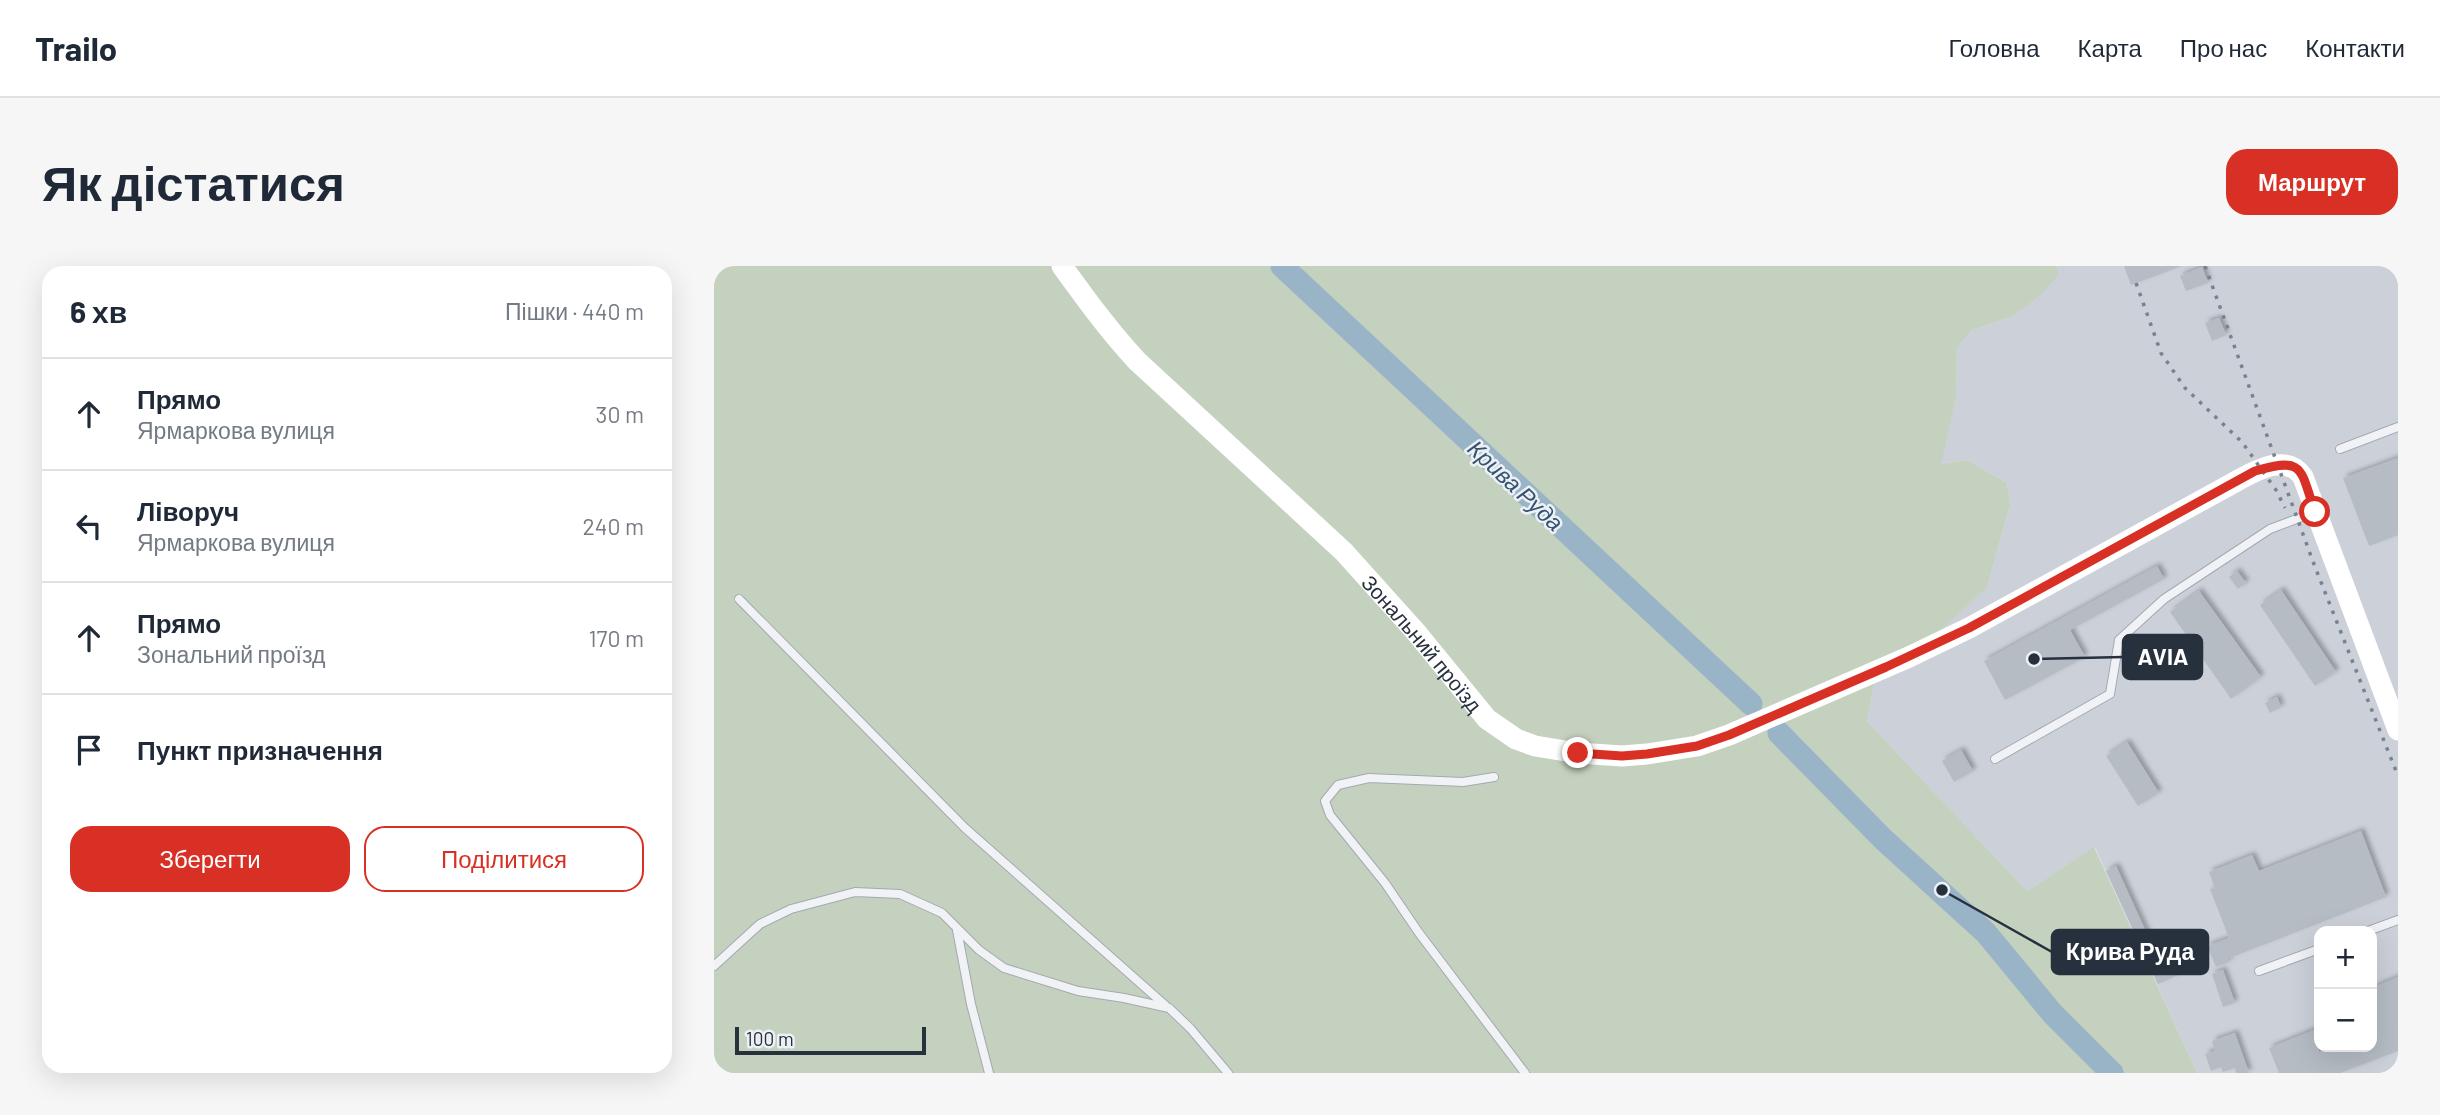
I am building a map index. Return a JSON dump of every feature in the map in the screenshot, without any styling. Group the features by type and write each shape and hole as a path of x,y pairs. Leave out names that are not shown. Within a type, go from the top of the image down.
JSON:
{"street":[{"name":"Зональний проїзд","path":"1062,266 1096,314 1137,361 1344,552 1408,623 1487,719 1516,739 1535,746 1622,756 1672,751 1729,735 1969,628 2255,471 2281,464 2294,466 2303,477 2315,512"},
{"path":"2315,512 2398,730"}],"lane":[{"path":"2340,449 2398,426"},
{"path":"1995,759 2110,694 2119,640 2164,599 2270,529 2315,512"},
{"path":"739,598 965,828 1169,1008 1190,1028 1228,1073"},
{"path":"1494,777 1463,782 1369,778 1338,785 1325,800 1330,815 1385,883 1419,933 1525,1073"},
{"path":"714,966 760,924 791,909 855,892 900,894 942,913 979,950 1004,968 1078,991 1169,1008"},
{"path":"2377,928 2398,920"},
{"path":"957,930 971,1004 989,1073"},
{"path":"2259,971 2314,951"}],"shaded area":[{"path":"2056,266 2398,266 2398,1073 2197,1073 2095,847 2027,891 1867,721 1879,660 1987,587 2010,505 2007,483 1967,460 1940,464 1956,398 1957,346 1972,330 2013,316 2059,274"}],"green space":[{"path":"714,266 2056,266 2059,274 2042,294 2013,316 1972,330 1957,347 1956,398 1941,464 1967,460 2007,483 2010,505 1987,587 1941,630 1879,660 1867,721 2027,891 2094,847 2197,1073 714,1073"}],"building":[{"path":"2124,266 2179,266 2179,267 2131,285"},
{"path":"2202,267 2208,283 2186,291 2180,276"},
{"path":"2219,318 2226,335 2212,341 2205,323"},
{"path":"2398,458 2398,535 2369,546 2343,478"},
{"path":"2157,566 2164,579 2070,630 2085,657 2005,700 1984,661"},
{"path":"2237,571 2246,583 2238,589 2229,577"},
{"path":"2281,590 2336,672 2315,686 2260,605"},
{"path":"2199,591 2261,677 2231,699 2170,612"},
{"path":"2277,697 2281,707 2270,713 2265,703"},
{"path":"2127,742 2159,793 2138,806 2106,756"},
{"path":"1961,750 1973,771 1954,782 1942,761"},
{"path":"2361,831 2386,897 2227,959 2229,962 2216,967 2207,946 2229,938 2210,889 2215,888 2209,872 2252,855 2259,871"},
{"path":"2116,866 2157,956 2166,953 2176,976 2158,984 2106,871"},
{"path":"2223,970 2235,1003 2223,1007 2212,974"},
{"path":"2398,977 2398,1051 2340,1073 2279,1073 2269,1048 2314,1030 2314,1052 2377,1052 2377,986"},
{"path":"2235,1033 2249,1073 2236,1073 2235,1068 2223,1072 2221,1067 2211,1071 2205,1054 2215,1051 2212,1041"}],"waterway":[{"name":"Крива Руда","path":"1282,266 1751,704"},
{"name":"Крива Руда","path":"1779,733 1883,839 1986,933 2052,1013 2112,1073"}],"railway":[{"path":"2205,266 2315,567 2398,776"},
{"path":"2136,283 2161,353 2185,388 2242,442 2276,490 2285,508"}],"place":[{"name":"AVIA","path":"2034,659"},
{"name":"Крива Руда","path":"1942,890"}],"route":[{"path":"1578,753 1622,756 1647,754 1697,746 1729,735 1969,628 2255,471 2281,464 2294,466 2303,477 2315,512"}]}
